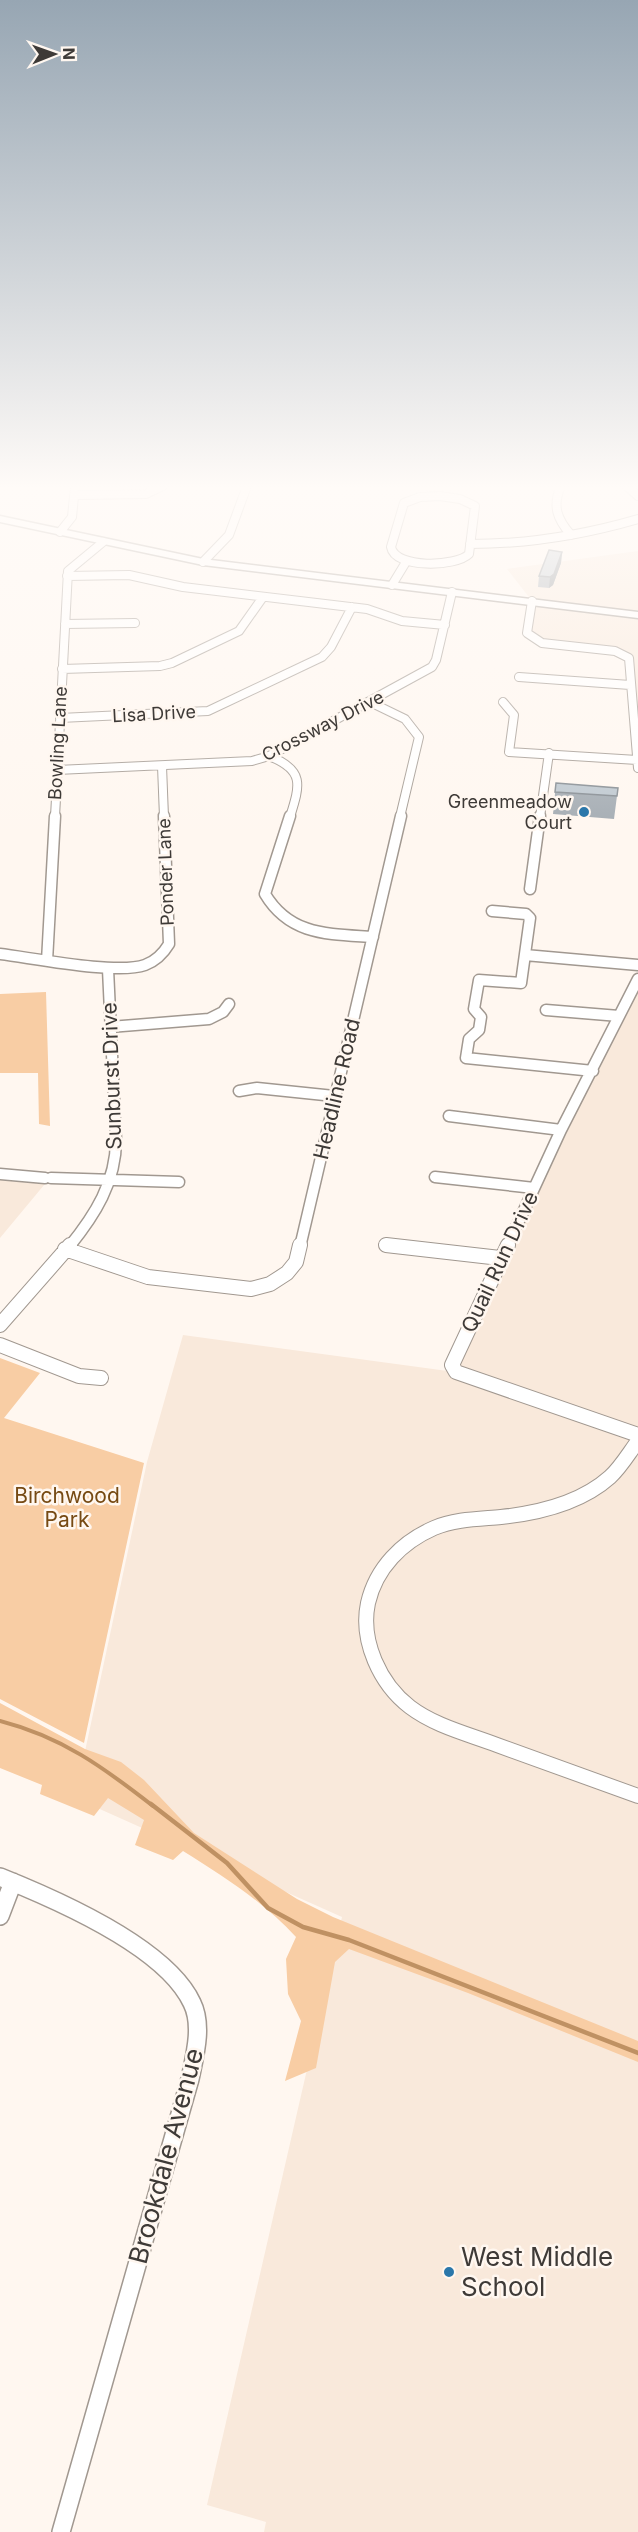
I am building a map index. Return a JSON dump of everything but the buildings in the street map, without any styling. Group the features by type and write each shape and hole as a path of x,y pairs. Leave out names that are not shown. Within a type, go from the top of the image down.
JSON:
{"main road":[{"path":"556,604 638,615"}],"street":[{"name":"Bowling Lane","path":"47,961 66,604"},
{"path":"62,669 160,666 172,663 239,631 258,604"},
{"path":"327,604 376,611 415,623 445,625"},
{"name":"Crossway Drive","path":"57,770 238,764 269,756 432,667 436,660 449,604"},
{"path":"503,702 514,715 508,752 549,753 638,764 628,658 625,654 609,650 543,643 533,639 527,633 532,604"},
{"name":"Lisa Drive","path":"60,718 196,713 219,708 322,657 331,647 352,607"},
{"path":"65,624 135,623"},
{"path":"519,677 630,685"},
{"name":"Headline Road","path":"65,1249 148,1277 251,1289 267,1286 287,1275 296,1263 419,737 416,728 408,720 370,702"},
{"path":"530,890 549,753"},
{"path":"269,756 291,767 299,782 299,789 265,894 270,907 283,920 299,928 316,932 373,937"},
{"name":"Ponder Lane","path":"0,954 108,969 139,968 153,963 162,956 169,944 162,766"},
{"path":"492,911 526,914 530,918 521,983 479,980 474,1009 481,1017 479,1030 469,1039 466,1058 593,1071"},
{"path":"525,955 638,965"},
{"name":"Sunburst Drive","path":"0,1325 92,1216 111,1181 116,1162 116,1140 108,969"},
{"name":"Quail Run Drive","path":"638,978 593,1071 561,1130 452,1365 456,1372 638,1435"},
{"path":"110,1027 209,1018 223,1012 228,1004"},
{"path":"546,1010 619,1016"},
{"path":"239,1091 257,1088 334,1096"},
{"path":"449,1116 561,1130"},
{"path":"0,1174 111,1181 126,1179 179,1182"},
{"path":"435,1177 534,1188"},
{"path":"385,1245 500,1258"},
{"path":"0,1345 79,1376 100,1378"},
{"path":"638,1441 610,1477 586,1492 541,1511 473,1519 436,1527 412,1539 394,1553 380,1573 368,1602 365,1622 369,1645 379,1672 401,1699 434,1721 638,1796"},
{"path":"0,1916 7,1879"},
{"name":"Brookdale Avenue","path":"7,1879 126,1940 166,1969 181,1983 192,2002 197,2031 190,2079 61,2532"}],"shaded area":[{"path":"532,604 638,604 638,768 625,654 543,643 527,633"},
{"path":"638,979 638,2532 264,2532 266,2522 207,2505 342,1917 75,1798 147,1462 183,1335 455,1372 452,1365"},
{"path":"0,1168 54,1173 0,1238"}],"green space":[{"path":"46,992 50,1126 39,1124 38,1073 0,1073 0,994"},
{"name":"Birchwood Park","path":"0,1358 40,1373 4,1418 144,1463 84,1743 0,1699"},
{"path":"0,1703 85,1749 121,1762 144,1780 194,1833 297,1899 333,1917 638,2041 638,2062 468,1993 349,1949 335,1962 316,2068 285,2081 301,2021 288,1994 286,1959 296,1937 257,1901 183,1851 173,1860 135,1845 144,1820 108,1798 94,1816 40,1794 42,1785 0,1768"}],"waterway":[{"path":"0,1721 43,1736 81,1755 153,1806"},
{"path":"151,1804 227,1863 268,1908 303,1927 349,1940 638,2053"}],"place":[{"name":"Greenmeadow Court","path":"584,812"},
{"name":"West Middle School","path":"449,2272"}]}
